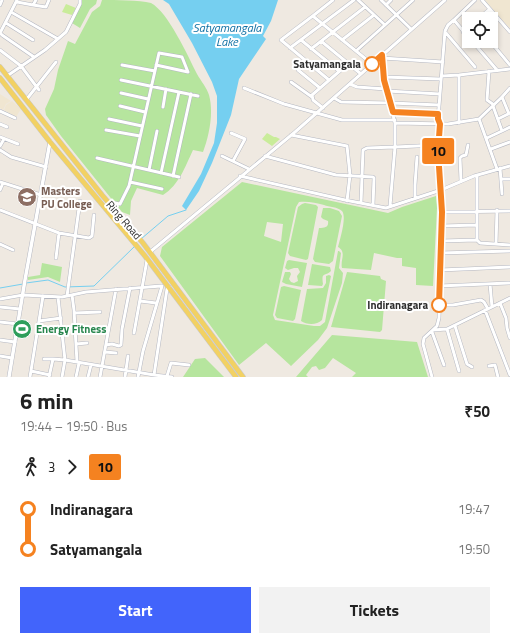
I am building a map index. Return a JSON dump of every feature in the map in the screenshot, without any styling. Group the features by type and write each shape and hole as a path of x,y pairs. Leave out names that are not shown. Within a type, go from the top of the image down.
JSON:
{"main road":[{"name":"Ring Road","path":"0,67 108,202 143,243 148,255 166,282 209,343 236,377"},
{"name":"Ring Road","path":"0,80 131,238 148,255 243,377"},
{"path":"50,142 56,137"}],"street":[{"path":"33,5 36,0"},
{"path":"34,58 2,36 0,33 17,1 46,7 49,0"},
{"path":"0,80 34,58 66,32 80,4 80,0"},
{"path":"329,80 281,40 333,0"},
{"path":"290,48 354,0"},
{"path":"358,0 385,25"},
{"path":"381,0 412,29"},
{"path":"386,5 391,0"},
{"path":"356,51 414,0"},
{"path":"134,333 148,255 240,176 323,108 445,0"},
{"path":"432,377 423,344 424,338 437,326 439,305 442,212 438,144 440,124 438,119 438,106 446,33 445,30 448,25 475,0"},
{"path":"482,0 510,32"},
{"path":"311,49 365,7"},
{"path":"486,12 490,9"},
{"path":"11,12 58,39"},
{"path":"314,15 314,17 372,64"},
{"path":"342,40 374,15"},
{"path":"454,20 462,31"},
{"path":"6,23 33,40"},
{"path":"446,33 474,67"},
{"path":"301,40 339,71"},
{"path":"321,41 362,74"},
{"path":"478,48 497,70"},
{"path":"496,48 510,65"},
{"path":"0,50 21,66 38,88"},
{"path":"108,202 120,204 130,182 158,52 182,57 188,72 156,65"},
{"path":"382,57 443,62"},
{"path":"382,57 384,77 395,122 390,206"},
{"path":"26,100 38,88 56,62"},
{"path":"312,97 312,95 349,63"},
{"path":"122,65 154,71"},
{"path":"384,77 441,77 510,69"},
{"path":"298,70 320,88"},
{"path":"489,71 487,100 494,106 502,131"},
{"path":"459,75 459,123"},
{"path":"121,80 198,96"},
{"path":"291,82 312,97 323,108"},
{"path":"350,84 357,87 440,94"},
{"path":"244,88 284,104 342,120 440,124 459,123 479,118 494,106 510,88"},
{"path":"163,107 166,89"},
{"path":"161,173 179,92"},
{"path":"121,93 148,99"},
{"path":"173,176 192,94"},
{"path":"498,119 510,114 502,97"},
{"path":"334,98 341,102 438,106"},
{"path":"120,106 146,112"},
{"path":"0,111 16,118"},
{"path":"393,112 438,114"},
{"path":"479,118 502,179 502,194"},
{"path":"109,119 142,126"},
{"path":"0,124 7,127"},
{"path":"487,138 510,127"},
{"path":"106,130 140,136"},
{"path":"149,170 157,131"},
{"path":"231,132 245,139 232,161"},
{"path":"291,135 347,146 350,175 347,201"},
{"path":"0,137 18,144"},
{"path":"0,146 4,139"},
{"path":"9,377 50,142"},
{"path":"491,149 510,142"},
{"path":"361,203 363,150 367,148 438,144"},
{"path":"461,181 460,158 466,155 468,145"},
{"path":"0,150 11,157 46,167"},
{"path":"222,156 249,169"},
{"path":"264,156 336,175 362,175 373,177 373,205"},
{"path":"415,198 417,157"},
{"path":"97,158 178,177"},
{"path":"240,176 347,201 386,208 441,190 477,175 510,166"},
{"path":"477,175 477,240"},
{"path":"502,179 510,180"},
{"path":"130,182 162,189"},
{"path":"0,190 2,183 40,195"},
{"path":"67,296 80,201"},
{"path":"0,210 59,233 91,238 94,215"},
{"path":"496,244 497,210"},
{"path":"442,212 510,211"},
{"path":"442,226 476,225"},
{"path":"56,258 59,233"},
{"path":"441,241 477,240 480,243 510,245"},
{"path":"0,244 13,250"},
{"path":"440,253 510,251"},
{"path":"440,270 510,268"},
{"path":"0,298 23,295 58,297 86,292 161,286 166,282"},
{"path":"440,286 509,283"},
{"path":"490,284 492,307"},
{"path":"138,377 143,351 161,286"},
{"path":"152,375 167,289 170,287"},
{"path":"106,345 121,345 122,329 130,288"},
{"path":"100,377 116,289"},
{"path":"72,295 78,362 76,377"},
{"path":"30,377 43,296"},
{"path":"58,297 65,360 62,377"},
{"path":"433,331 455,326 510,298"},
{"path":"439,305 453,305 481,300 484,302 510,374"},
{"path":"140,301 156,304"},
{"path":"500,303 506,318 510,338"},
{"path":"0,307 20,310"},
{"path":"74,313 100,312"},
{"path":"39,321 61,318"},
{"path":"0,322 18,324"},
{"path":"455,326 467,364 472,367"},
{"path":"447,329 459,371"},
{"path":"433,331 444,365"},
{"path":"0,340 15,342"},
{"path":"76,344 87,343"},
{"path":"105,352 116,353"},
{"path":"0,356 12,358"},
{"path":"125,377 128,356"},
{"path":"44,359 65,360 172,377"},
{"path":"31,370 49,376 53,359"},
{"path":"167,376 171,363 189,365"},
{"path":"88,377 91,365"},
{"path":"489,366 494,365 498,377"}],"shaded area":[{"path":"485,0 510,0 510,28 498,15 498,12 495,12"},
{"path":"0,94 11,101 6,104 3,110 0,108"},
{"path":"12,101 21,109 16,117 4,110 6,105"}],"green space":[{"path":"82,0 97,0 96,4 90,9 80,28 72,23"},
{"path":"102,0 127,0 151,3 164,15 177,35 207,90 211,109 210,124 203,152 193,150 177,181 169,191 163,195 137,188 131,201 130,215 122,212 61,136 46,115 45,109 54,89 58,70 68,41 75,44 92,12 100,6"},
{"path":"66,4 76,8 72,15 62,12"},
{"path":"267,133 280,139 272,146 262,139"},
{"path":"242,182 388,213 436,196 437,208 433,286 416,285 416,268 402,266 402,258 374,253 371,270 342,268 343,254 341,249 338,247 344,218 342,211 315,203 299,202 296,207 273,315 275,320 320,326 325,322 338,251 341,253 339,268 343,273 342,283 327,328 318,340 291,366 266,343 239,365 160,256 162,247","holes":["267,222 283,224 281,242 264,236"]},
{"path":"305,203 316,205 318,207 308,259 306,260 290,256 288,253 298,207"},
{"path":"323,208 330,208 339,211 342,216 333,261 329,264 315,262 313,259 319,228 328,225 328,221 321,217"},
{"path":"287,261 307,263 302,287 282,282 285,272 290,272 291,274 289,279 291,282 294,283 298,281 297,276 300,272 298,268 288,270 285,268"},
{"path":"42,263 62,267 60,282 48,277 28,280 28,277 40,275"},
{"path":"312,264 330,267 331,271 323,276 322,286 308,285"},
{"path":"347,272 380,276 381,279 386,281 382,330 380,332 331,327"},
{"path":"326,276 331,276 322,320 312,324 301,321 307,289 323,288 326,283"},
{"path":"284,286 301,290 295,319 293,321 277,318 275,315 281,287"},
{"path":"332,335 417,342 428,377 352,377 356,373 333,358 325,368 319,370 316,366 312,367 306,375 308,377 296,377"},
{"path":"205,358 224,377 183,377 195,359"}],"water":[{"name":"Satyamangala Lake","path":"163,0 278,0 271,21 263,36 266,39 239,79 231,115 212,163 199,191 186,210 182,206 201,174 214,143 217,123 217,96 212,82 192,43 169,4"}],"waterway":[{"path":"141,239 168,216 186,210"},
{"path":"26,283 48,280 65,287 94,286 135,246"},
{"path":"0,288 23,284"}],"bus line":[{"name":"10","path":"372,64 382,55 384,80 393,112 438,114 440,124 438,151 442,212 439,305"}],"place":[{"name":"Satyamangala","path":"372,64"},
{"name":"Masters PU College","path":"27,197"},
{"name":"Indiranagara","path":"439,305"},
{"name":"Energy Fitness","path":"22,329"}]}
